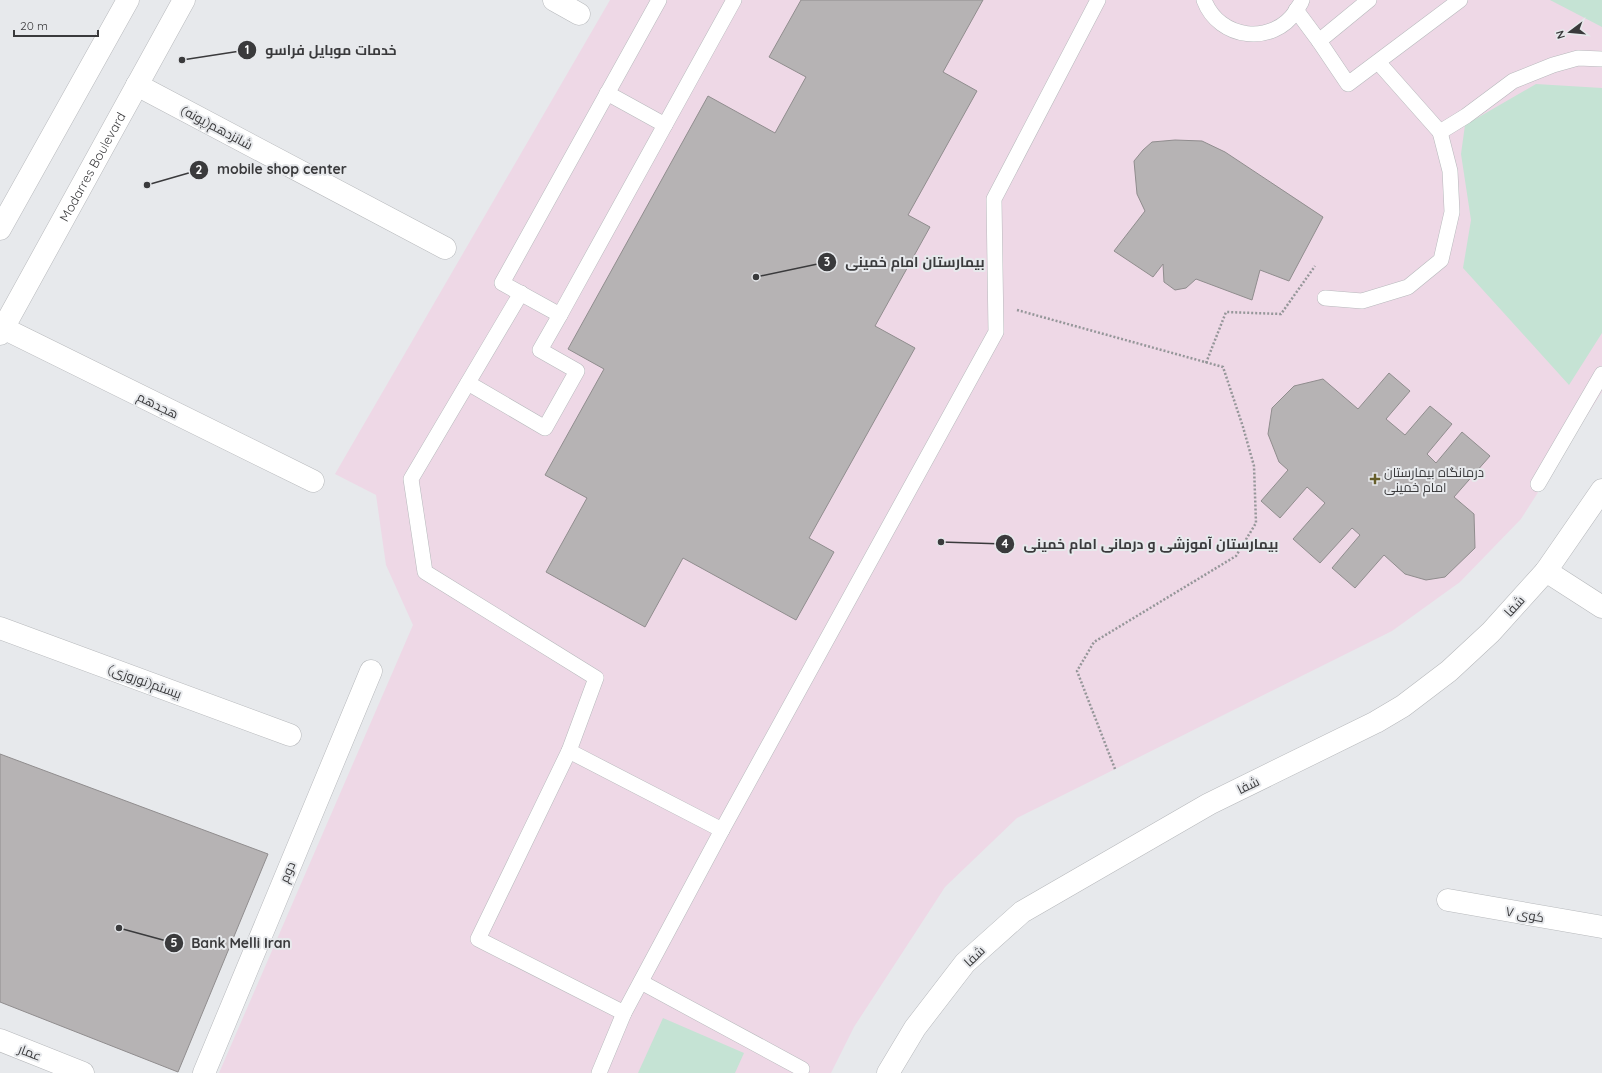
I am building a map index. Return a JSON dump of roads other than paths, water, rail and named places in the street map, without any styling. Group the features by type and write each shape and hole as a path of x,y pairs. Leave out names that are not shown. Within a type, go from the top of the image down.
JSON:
{"street":[{"path":"0,229 128,0"},
{"name":"Modarres Boulevard","path":"2,331 184,0"},
{"path":"554,0 579,14"},
{"name":"شانزدهم(پونه)","path":"137,85 445,248"},
{"name":"هجدهم","path":"2,331 313,481"},
{"name":"شفا","path":"888,1073 915,1028 965,963 1022,912 1209,804 1376,722 1402,706 1449,671 1492,632 1546,571 1602,490"},
{"path":"1546,571 1602,607"},
{"name":"بیستم(نوروزی)","path":"0,628 290,735"},
{"name":"دوم","path":"204,1073 371,671"},
{"name":"کوی ۷","path":"1448,900 1602,927"},
{"name":"عمار","path":"0,1040 83,1073"}],"lane":[{"path":"560,315 502,283 659,0"},
{"path":"468,383 545,428 577,371 540,350 734,0"},
{"path":"599,1073 624,1013 722,830 996,332 994,200 1098,0"},
{"path":"1204,0 1216,20 1230,29 1246,34 1262,34 1278,28 1291,18 1299,5 1319,41 1348,84 1460,0"},
{"path":"1319,41 1369,0"},
{"path":"1440,132 1466,116 1513,81 1553,65 1578,58 1602,59"},
{"path":"1325,298 1362,301 1408,287 1441,260 1452,212 1450,171 1440,132 1378,62"},
{"path":"607,93 665,125"},
{"path":"521,293 411,479 425,572 596,678 569,751 478,939 624,1013"},
{"path":"1538,484 1602,374"},
{"path":"569,751 722,830"},
{"path":"641,982 802,1069"}],"place":[{"name":"خدمات موبایل فراسو","path":"182,60"},
{"name":"mobile shop center","path":"147,185"},
{"name":"بیمارستان امام خمینی","path":"756,277"},
{"name":"درمانگاه بیمارستان امام خمینی","path":"1375,479"},
{"name":"بیمارستان آموزشی و درمانی امام خمینی","path":"941,542"},
{"name":"Bank Melli Iran","path":"119,928"}]}
